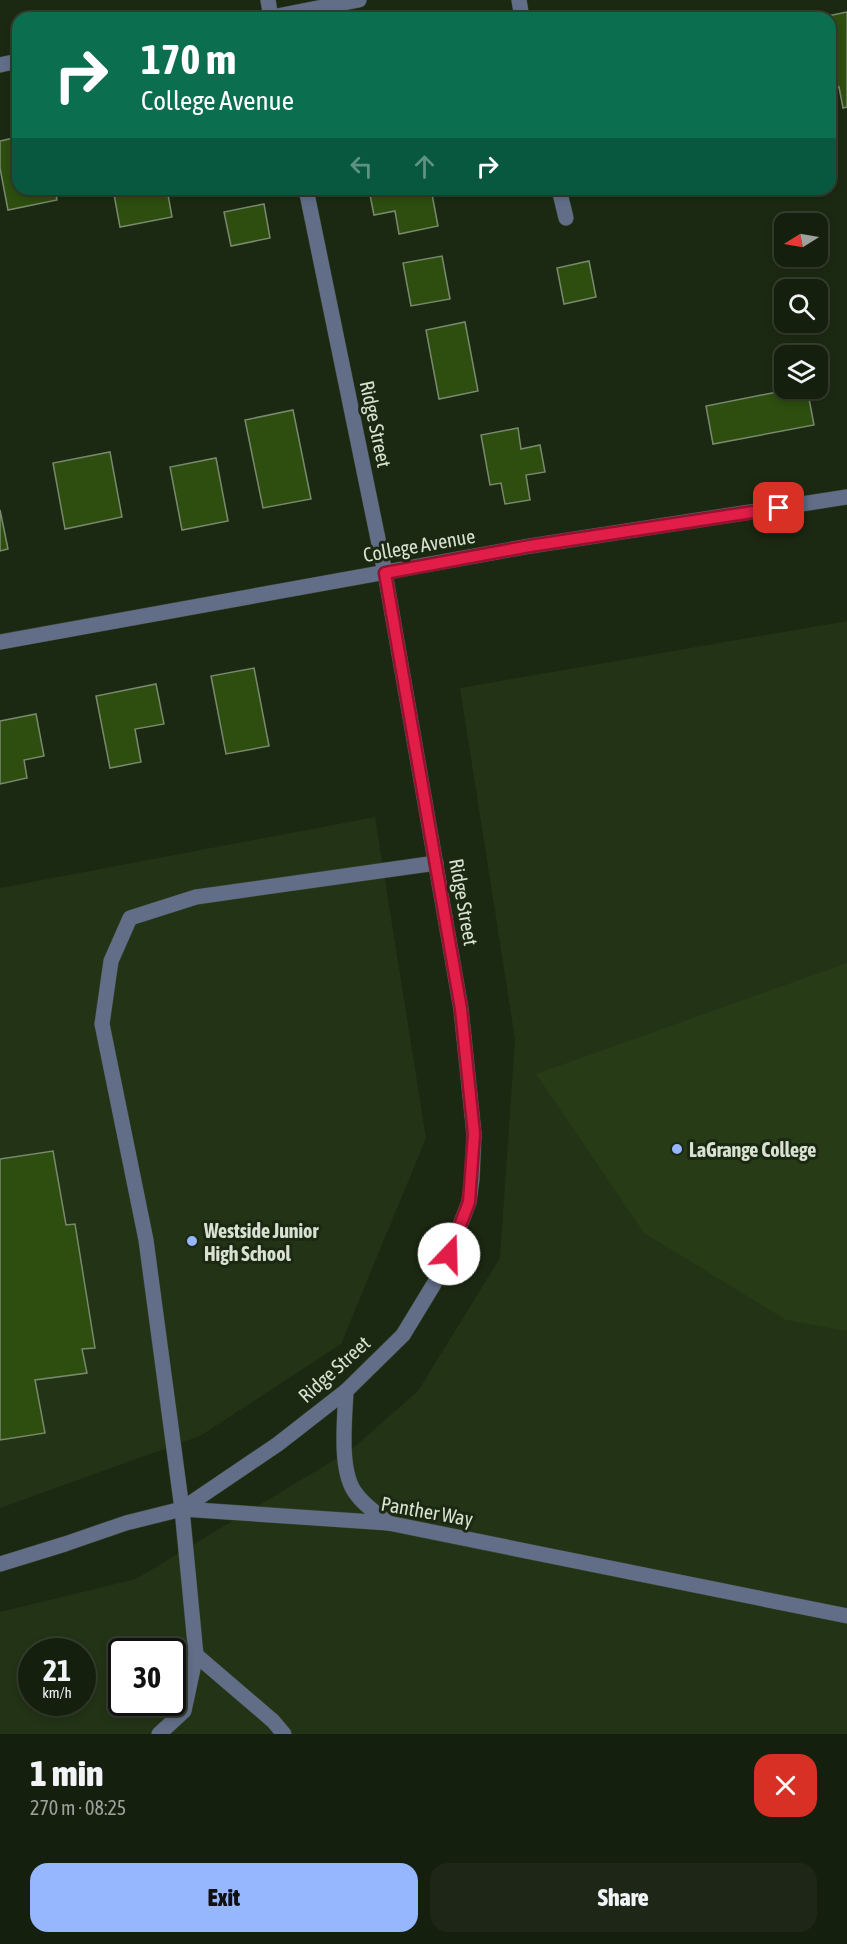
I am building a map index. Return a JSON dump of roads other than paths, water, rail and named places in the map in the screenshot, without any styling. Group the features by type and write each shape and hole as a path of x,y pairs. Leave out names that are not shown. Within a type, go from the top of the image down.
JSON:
{"street":[{"path":"300,12 359,0"},
{"name":"Ridge Street","path":"182,1509 278,1444 346,1391 403,1335 449,1254 469,1202 474,1134 461,1009 385,573 307,195"},
{"path":"560,195 566,218"},
{"name":"College Avenue","path":"0,642 530,546 847,497"},
{"path":"159,1734 184,1711 196,1654 182,1509 146,1240 102,1024 111,961 130,918 195,897 436,863"},
{"path":"346,1391 344,1434 347,1475 355,1494 388,1523"},
{"name":"Panther Way","path":"0,1564 126,1523 182,1509 388,1523 847,1616"},
{"path":"196,1654 273,1721 284,1734"}],"place":[{"name":"LaGrange College","path":"677,1149"},
{"name":"Westside Junior High School","path":"192,1241"}]}
